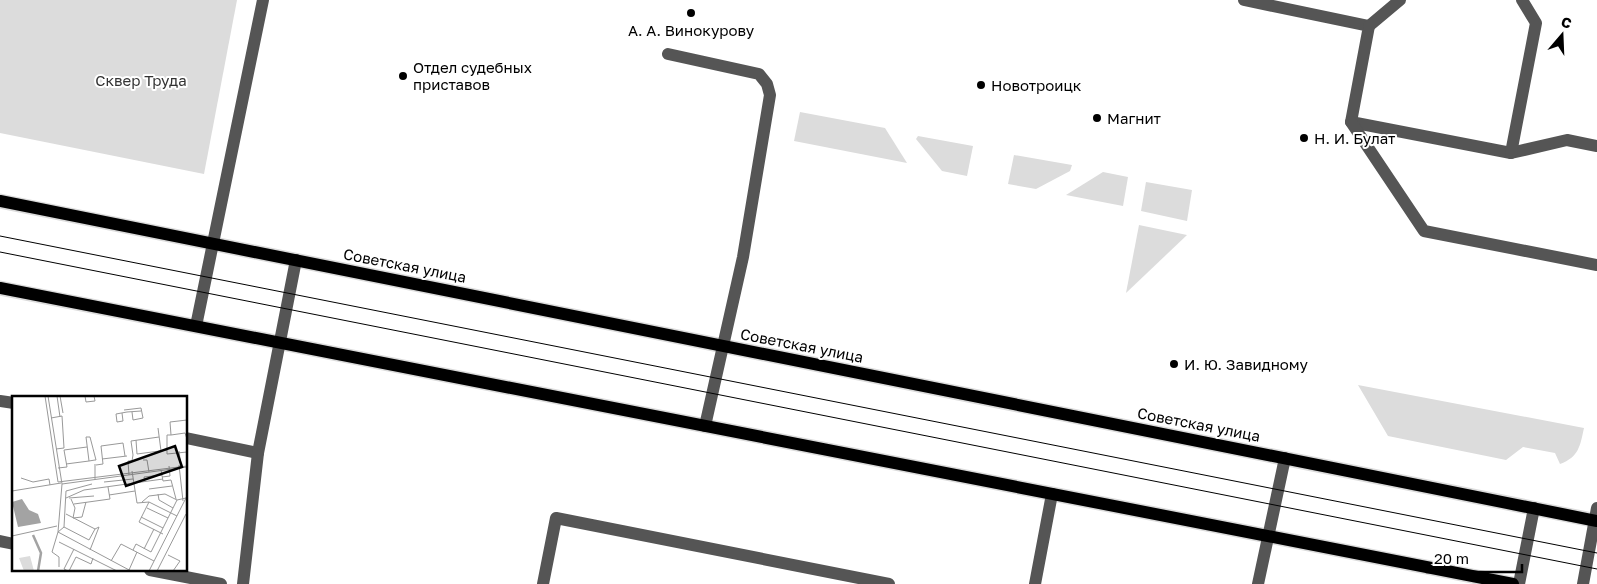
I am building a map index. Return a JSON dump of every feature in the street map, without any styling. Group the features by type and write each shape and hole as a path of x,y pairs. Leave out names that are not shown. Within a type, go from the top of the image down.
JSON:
{"main road":[{"name":"Советская улица","path":"0,201 1534,508 1596,516"},
{"path":"0,288 1513,584"}],"lane":[{"path":"196,326 263,0"},
{"path":"1244,0 1370,26"},
{"path":"1400,0 1370,26 1351,122 1424,231 1597,265"},
{"path":"1511,153 1536,22 1522,0"},
{"path":"668,54 759,74 766,84 770,95 753,201 705,426"},
{"path":"1351,122 1511,153 1567,140 1597,146"},
{"path":"244,584 258,453 296,260"},
{"path":"188,438 258,453"},
{"path":"1258,584 1284,458"},
{"path":"1036,584 1052,494"},
{"path":"1519,584 1534,508"},
{"path":"1583,584 1596,516"},
{"path":"542,584 556,518 889,584"},
{"path":"160,572 221,584"}],"green space":[{"name":"Сквер Труда","path":"0,0 237,0 204,174 0,133"},
{"path":"800,112 885,128 907,163 794,141"},
{"path":"918,136 973,146 967,176 942,171 916,139"},
{"path":"1014,155 1072,165 1070,171 1036,189 1008,184"},
{"path":"1103,172 1128,177 1123,206 1066,195"},
{"path":"1146,182 1192,190 1187,221 1141,211"},
{"path":"1139,225 1187,235 1126,293"},
{"path":"1358,385 1584,428 1578,450 1571,458 1560,464 1555,453 1523,447 1506,460 1388,436"}],"tram line":[{"path":"0,236 1597,553"},
{"path":"0,252 1597,569"}],"place":[{"name":"А. А. Винокурову","path":"691,13"},
{"name":"Отдел судебных приставов","path":"403,76"},
{"name":"Новотроицк","path":"981,85"},
{"name":"Магнит","path":"1097,118"},
{"name":"Н. И. Булат","path":"1304,138"},
{"name":"И. Ю. Завидному","path":"1174,364"}]}
